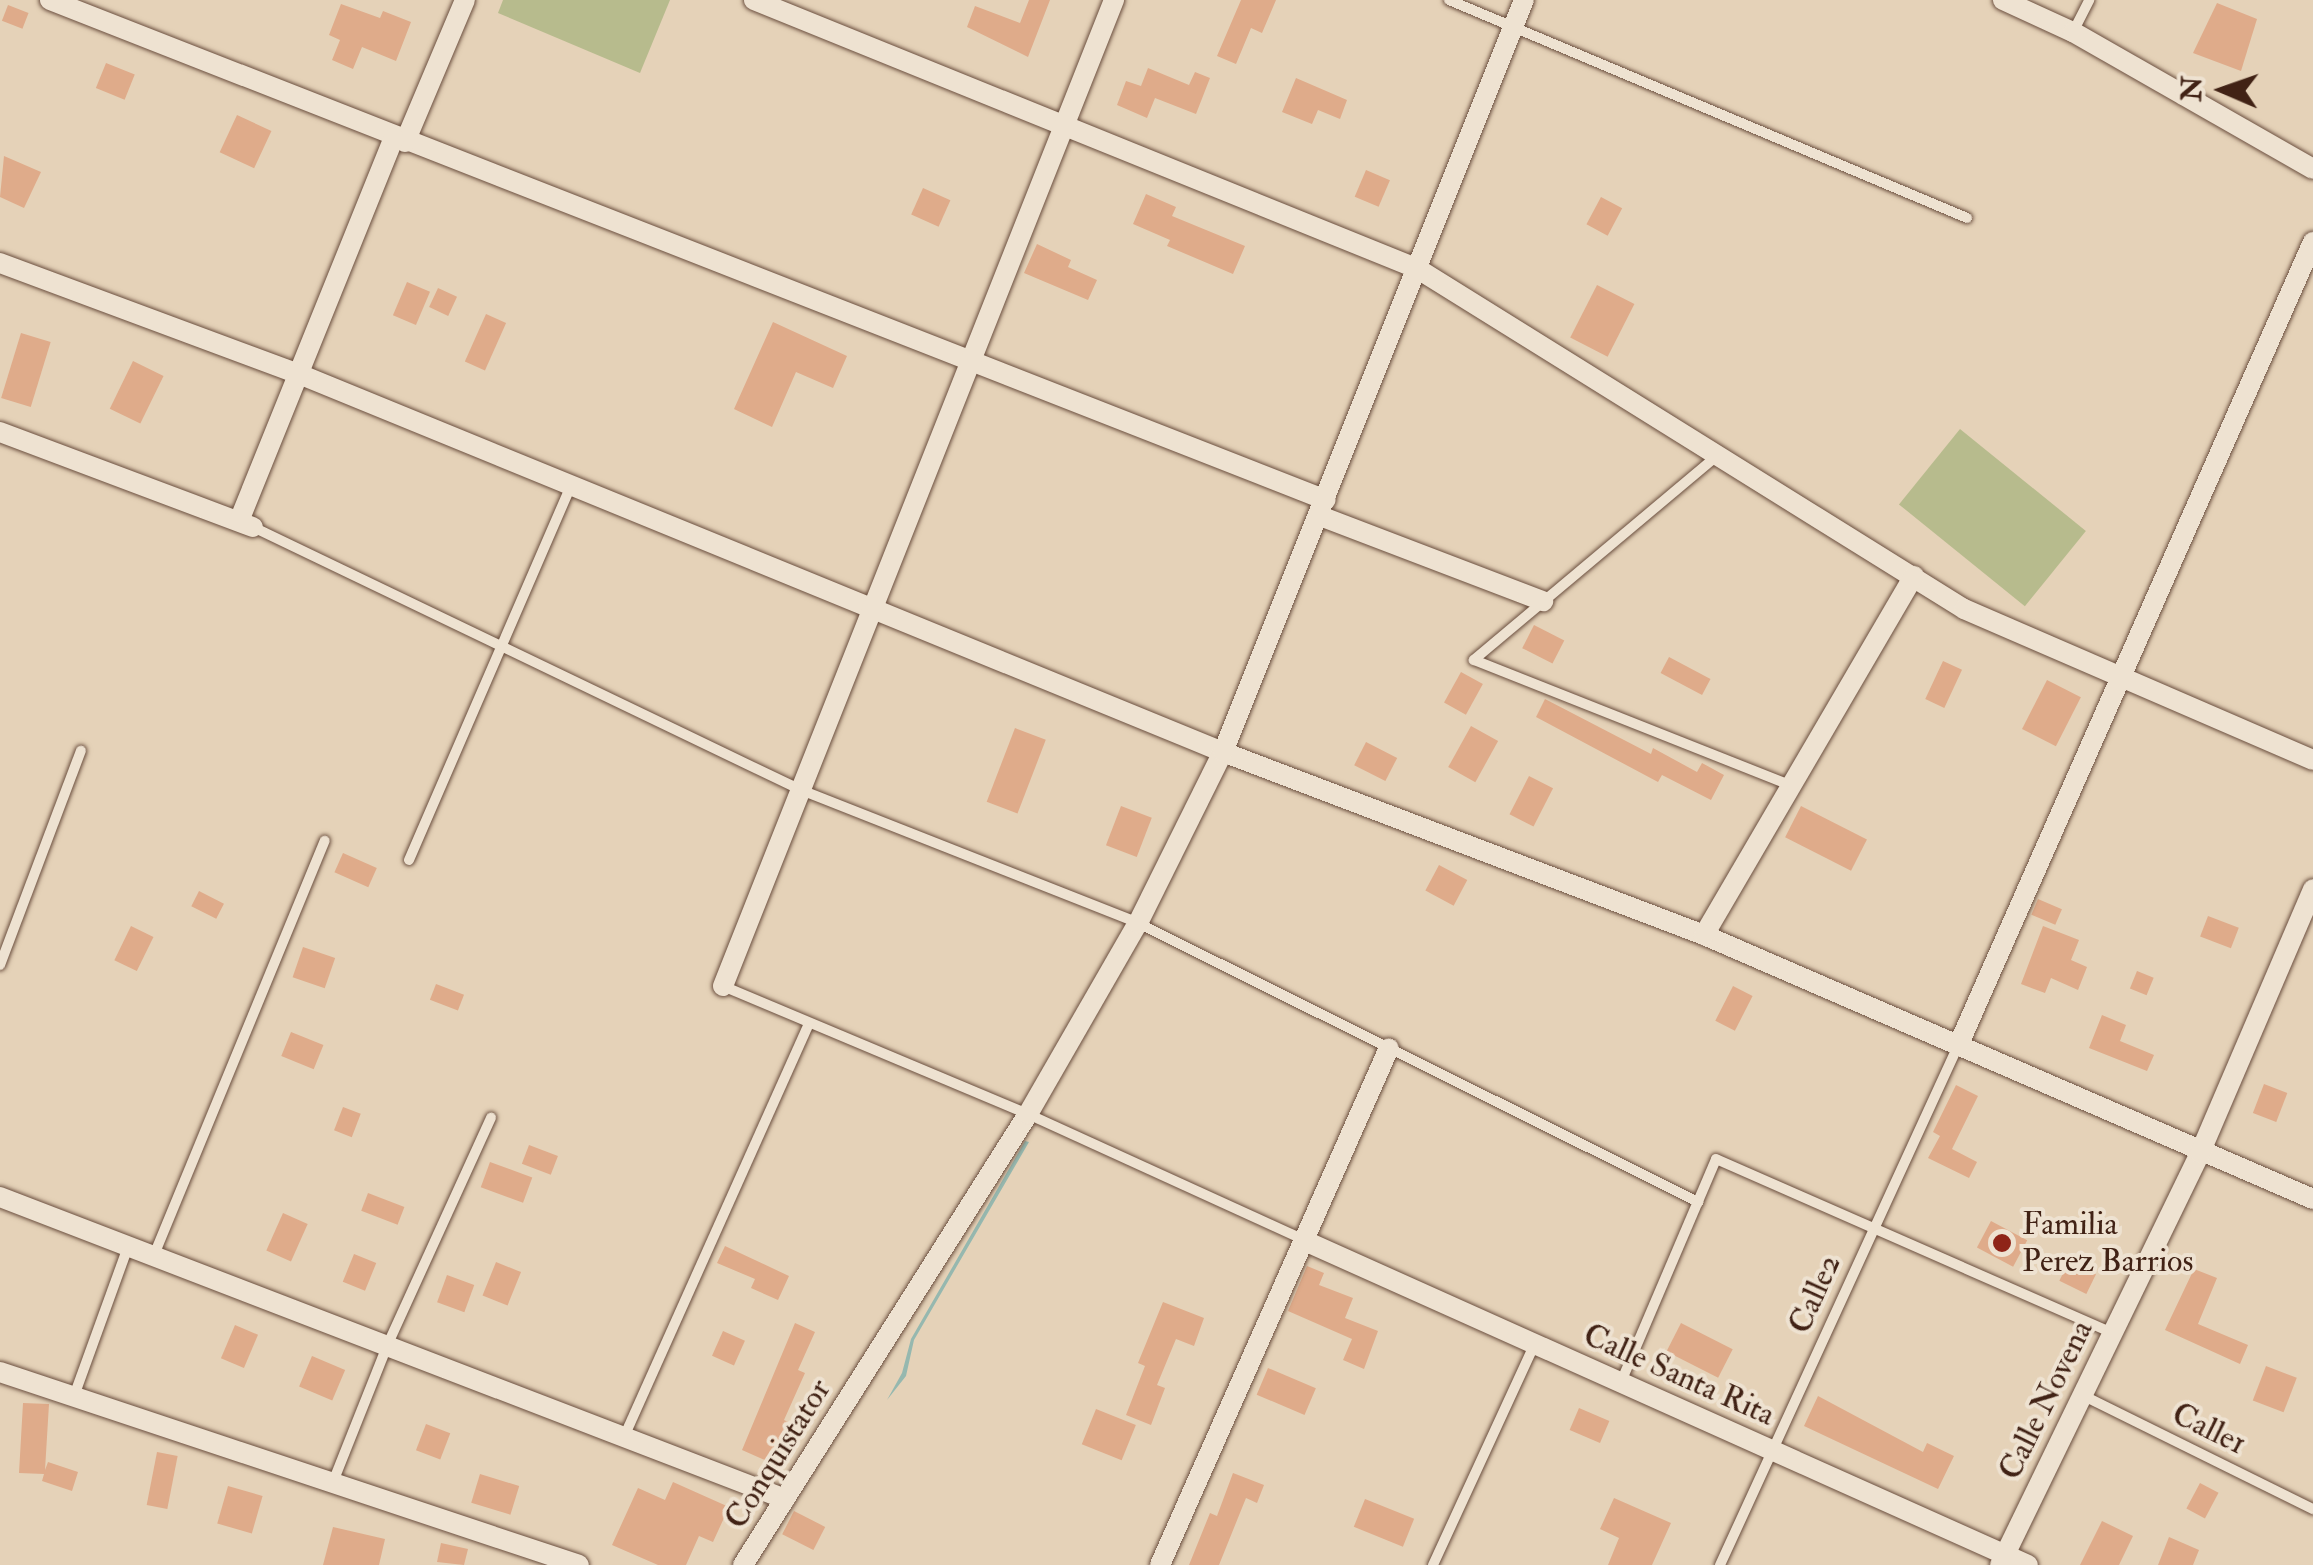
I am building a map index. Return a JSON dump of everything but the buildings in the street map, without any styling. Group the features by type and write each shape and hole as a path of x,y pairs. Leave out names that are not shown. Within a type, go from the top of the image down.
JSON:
{"street":[{"path":"50,0 400,140 972,358 1543,602"},
{"path":"0,432 246,524 299,374 400,140 466,0"},
{"path":"754,0 1418,268 1964,609 2313,760"},
{"path":"723,986 1114,0"},
{"name":"Conquistator","path":"743,1565 1028,1114 1138,923 1223,752 1524,0"},
{"path":"2003,0 2073,32 2313,168"},
{"path":"1958,1046 2313,242"},
{"path":"0,263 299,374 1223,752 1704,934 2313,1199"},
{"path":"1704,934 1914,576"},
{"name":"Calle Novena","path":"2002,1560 2200,1153 2313,889"},
{"path":"1160,1565 1389,1048"},
{"path":"0,1197 785,1498"},
{"name":"Calle Santa Rita","path":"1306,1241 1772,1449 2002,1560 2028,1565"},
{"path":"0,1372 579,1565"}],"lane":[{"path":"1449,0 1967,218"},
{"path":"2073,32 2089,0"},
{"path":"1718,454 1474,660 1789,785"},
{"path":"409,860 571,485"},
{"path":"246,524 801,790 1138,923 1698,1202"},
{"path":"0,965 81,751"},
{"path":"154,1256 325,841"},
{"path":"723,986 1028,1114 1306,1241"},
{"path":"624,1437 809,1023"},
{"name":"Calle2","path":"1720,1565 1958,1046"},
{"path":"333,1482 386,1346 490,1118"},
{"path":"1621,1382 1716,1158 2112,1333"},
{"path":"74,1396 128,1246"},
{"path":"1434,1565 1535,1344"},
{"name":"Calle1","path":"2082,1395 2313,1509"}],"green space":[{"path":"503,0 670,0 640,73 498,13"},
{"path":"1960,429 2086,531 2025,606 1899,504"}],"water":[{"path":"1025,1141 1029,1142 914,1340 906,1376 887,1400 902,1373 911,1339"}],"place":[{"name":"Familia Perez Barrios","path":"2002,1243"}]}
